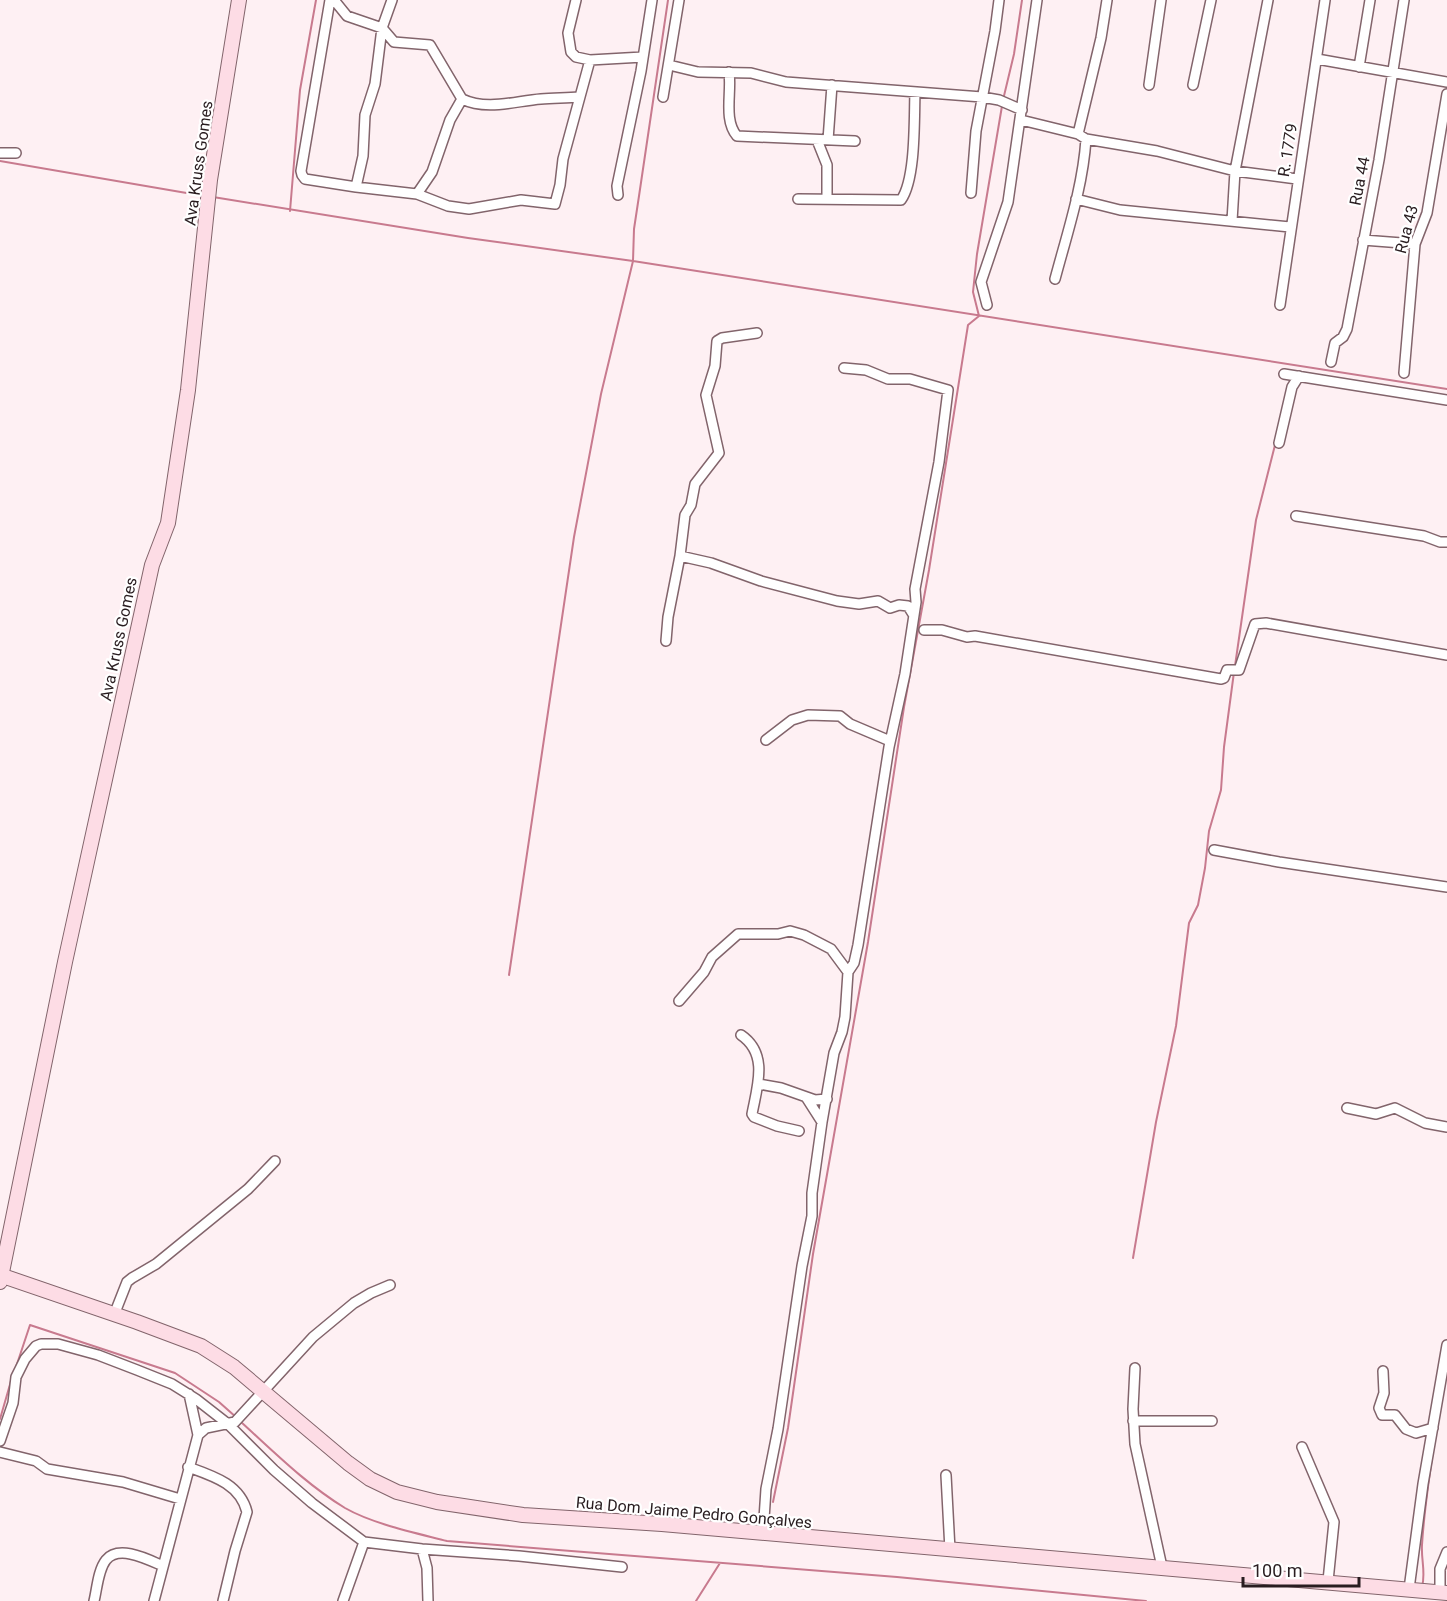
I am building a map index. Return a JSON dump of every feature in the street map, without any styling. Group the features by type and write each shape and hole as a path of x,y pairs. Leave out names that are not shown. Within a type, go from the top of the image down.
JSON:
{"main road":[{"name":"Ava Kruss Gomes","path":"0,1278 65,962 152,565 168,523 188,390 210,180 239,0"},
{"name":"Rua Dom Jaime Pedro Gonçalves","path":"0,1278 201,1346 234,1367 370,1479 396,1492 437,1502 523,1515 1328,1581 1437,1594"}],"street":[{"path":"332,0 347,16 382,28 394,42 430,45 462,99 470,103 486,105 579,97"},
{"path":"332,0 302,175 305,179 356,188 417,194 448,206 469,209 521,200 555,204 579,97 590,60"},
{"path":"356,188 363,156 365,116 375,84 382,28 392,0"},
{"path":"576,0 568,33 571,52 576,57 590,60 643,57"},
{"path":"618,195 617,186 652,0"},
{"path":"663,98 679,0"},
{"path":"971,193 976,130 999,0"},
{"path":"987,305 981,282 1005,216 1037,0"},
{"path":"1055,279 1085,154 1082,136 1107,0"},
{"path":"1149,85 1161,0"},
{"path":"1193,85 1211,0"},
{"path":"1232,221 1235,171 1268,0"},
{"name":"R. 1779","path":"1280,305 1325,0"},
{"path":"1359,67 1370,0"},
{"name":"Rua 44","path":"1331,362 1335,343 1343,337 1347,329 1379,160 1404,0"},
{"path":"1317,59 1447,82"},
{"path":"669,65 698,72 751,73 786,82 982,98 1002,101 1022,110"},
{"path":"729,72 729,118 733,132 737,136 855,141"},
{"path":"828,140 832,85"},
{"path":"798,199 901,200 907,193 912,153 915,92"},
{"name":"Rua 43","path":"1404,373 1415,244 1427,213 1447,94"},
{"path":"417,194 432,172 450,120 462,99"},
{"path":"1021,120 1235,171 1297,179"},
{"path":"817,140 827,165 827,199"},
{"path":"0,153 16,153"},
{"path":"1076,199 1120,210 1290,227"},
{"path":"1363,240 1415,244"},
{"path":"666,641 685,515 692,505 694,484 719,453 706,395 715,366 717,341 722,338 757,333"},
{"path":"763,1534 766,1488 777,1438 802,1266 812,1216 812,1193 822,1122 834,1053 845,1017 848,972 854,963 858,945 890,741 905,674 916,602 915,589 942,445 948,390 910,379 888,379 866,370 844,368"},
{"path":"1279,443 1292,387 1292,375 1447,400"},
{"path":"1296,516 1424,536 1447,542"},
{"path":"680,556 711,563 761,581 837,601 860,604 878,601 890,608 899,605 908,606 913,614"},
{"path":"924,630 942,630 967,637 975,636 1221,680 1227,670 1239,670 1255,624 1266,623 1447,655"},
{"path":"766,740 786,723 808,715 840,716 850,724 890,741"},
{"path":"1214,850 1447,887"},
{"path":"679,1001 704,972 712,957 738,934 790,932 804,935 831,949 848,972"},
{"path":"741,1035 749,1040 756,1052 759,1084 752,1114 754,1117 777,1126 799,1131"},
{"path":"759,1084 781,1088 815,1100 827,1099"},
{"path":"804,1095 822,1122"},
{"path":"1347,1108 1376,1114 1394,1107 1425,1123 1447,1127"},
{"path":"114,1315 127,1282 156,1264 248,1189 275,1161"},
{"path":"198,1435 207,1428 232,1423 313,1337 354,1303 390,1285"},
{"path":"0,1441 13,1403 16,1377 30,1352 41,1344 58,1344 98,1355 172,1384 189,1394 232,1423 274,1470 312,1503 364,1542 622,1567"},
{"path":"1410,1589 1447,1345"},
{"path":"1135,1368 1133,1421 1135,1444 1162,1568"},
{"path":"1383,1371 1384,1393 1379,1408 1382,1415 1395,1415 1406,1428 1416,1433 1433,1428"},
{"path":"154,1601 198,1435 189,1394"},
{"path":"1133,1421 1212,1421"},
{"path":"1302,1447 1334,1522 1328,1581"},
{"path":"0,1452 36,1461 50,1470 115,1480 180,1498"},
{"path":"188,1467 216,1477 230,1485 246,1507 245,1521 223,1601"},
{"path":"946,1475 950,1550"},
{"path":"343,1601 364,1542"},
{"path":"422,1549 427,1568 428,1601"},
{"path":"1437,1594 1440,1569 1447,1552"},
{"path":"94,1601 107,1558 117,1554 134,1555 163,1566"}],"waterway":[{"path":"290,211 300,90 316,0"},
{"path":"509,975 574,537 601,394 633,261 634,229 668,0"},
{"path":"1003,100 1014,54 1022,0"},
{"path":"773,1502 788,1428 813,1254 868,942 904,707 929,570 968,325 979,316 973,292 977,254 1002,106"},
{"path":"0,161 204,196"},
{"path":"213,197 1447,389"},
{"path":"1235,666 1256,520 1275,445"},
{"path":"1133,1258 1156,1122 1176,1026 1189,923 1198,905 1209,831 1221,790 1234,672"},
{"path":"16,1367 30,1325 175,1373 219,1402 237,1418"},
{"path":"0,1419 11,1381"},
{"path":"241,1422 304,1479 345,1508 381,1523 447,1541 897,1577 1146,1601"},
{"path":"1422,1587 1424,1577 1423,1532 1434,1444"},
{"path":"696,1601 720,1563"}]}
